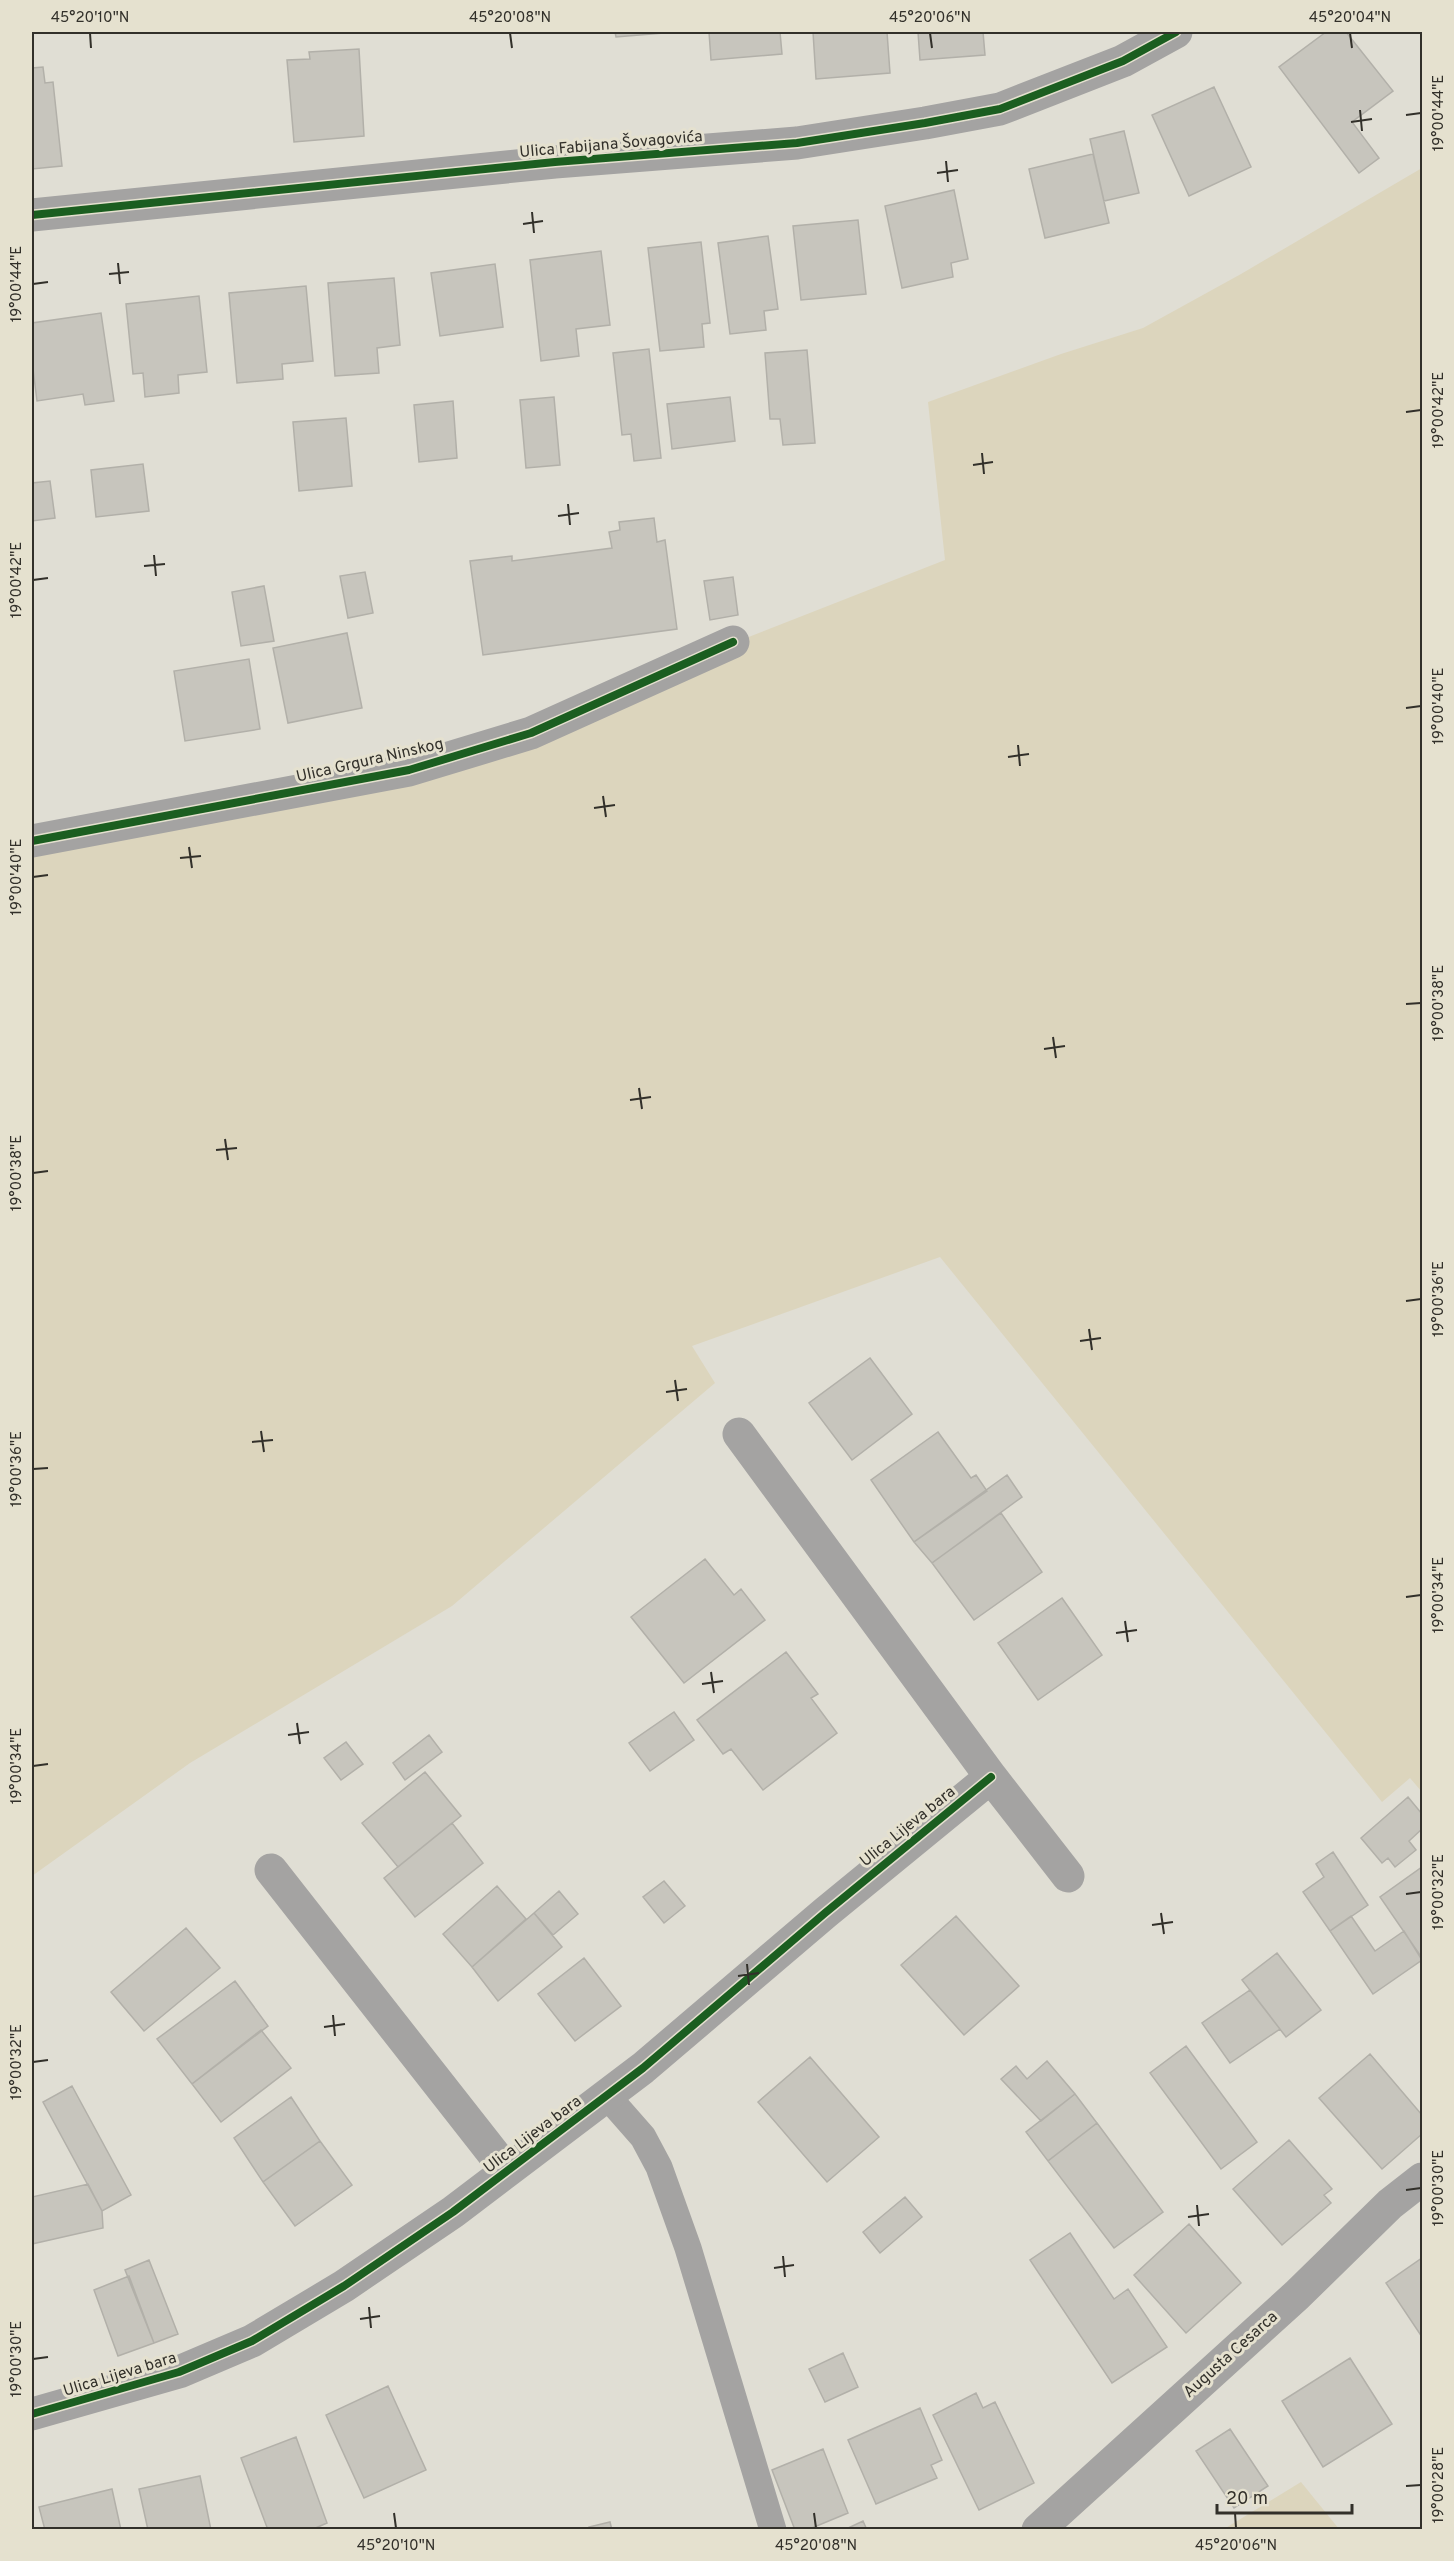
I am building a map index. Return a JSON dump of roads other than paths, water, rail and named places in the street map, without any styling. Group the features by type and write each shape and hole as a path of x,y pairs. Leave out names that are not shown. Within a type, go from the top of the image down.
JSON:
{"street":[{"name":"Ulica Fabijana Šovagovića","path":"32,215 543,163 797,143 924,123 1000,109 1124,61 1176,32"},
{"name":"Ulica Grgura Ninskog","path":"32,841 409,770 531,733 733,642"},
{"path":"739,1434 991,1777 1068,1876"},
{"name":"Ulica Lijeva bara","path":"32,2414 179,2372 252,2341 344,2286 453,2212 643,2068 825,1913 991,1777"},
{"name":"Ulica Lijeva bara","path":"271,1870 507,2171"},
{"name":"Augusta Cesarca","path":"1038,2529 1288,2303 1390,2204 1422,2179"}],"lane":[{"path":"607,2096 643,2137 659,2167 688,2248 773,2529"}]}
